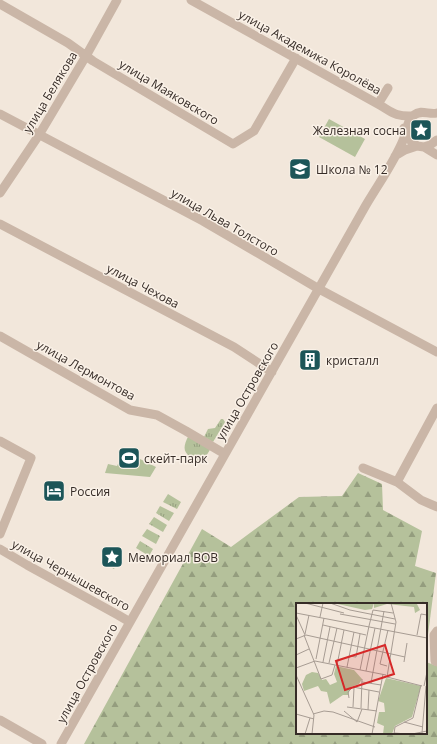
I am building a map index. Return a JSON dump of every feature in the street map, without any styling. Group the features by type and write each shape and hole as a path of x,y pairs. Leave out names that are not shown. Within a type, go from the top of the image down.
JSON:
{"street":[{"name":"улица Белякова","path":"0,194 39,135 117,0"},
{"name":"улица Академика Королёва","path":"191,0 397,115"},
{"name":"улица Маяковского","path":"0,4 68,43 93,61 233,144 254,131 296,58"},
{"path":"378,104 388,88"},
{"path":"397,115 412,116 418,112 426,112 436,116"},
{"name":"улица Льва Толстого","path":"0,114 203,221 319,289 437,352"},
{"path":"397,115 410,140 437,155"},
{"name":"улица Островского","path":"61,744 402,144 412,116"},
{"path":"395,156 405,150 430,145 437,140"},
{"name":"улица Чехова","path":"0,224 234,347 272,372"},
{"name":"улица Лермонтова","path":"0,336 130,410 158,415 225,454"},
{"path":"398,482 437,408"},
{"path":"0,441 31,458 0,534"},
{"path":"363,468 398,482 421,500 437,507"},
{"name":"улица Чернышевского","path":"0,549 130,622"},
{"path":"437,631 434,635 435,661 437,662"},
{"path":"0,720 42,744"}],"green space":[{"path":"329,119 365,139 355,157 319,137"},
{"path":"221,419 225,422 213,442 204,437 208,429 215,428"},
{"path":"189,435 211,448 202,463 186,453 185,446"},
{"name":"скейт-парк","path":"124,451 156,467 150,477 105,473 108,464 117,466"},
{"path":"358,473 382,484 383,510 422,531 415,566 436,573 427,642 427,603 296,603 296,734 427,734 427,662 437,666 437,744 84,744 202,529 231,547 299,497 342,496"},
{"path":"168,494 181,502 177,509 163,502"},
{"path":"160,506 174,513 169,521 156,513"},
{"path":"154,517 167,525 163,532 149,524"},
{"path":"147,529 160,536 156,544 142,536"},
{"path":"140,541 153,549 149,556 136,548"},
{"path":"112,547 123,553 114,569 103,563"}],"place":[{"name":"Железная сосна","path":"421,130"},
{"name":"Школа № 12","path":"300,169"},
{"name":"кристалл","path":"310,360"},
{"name":"скейт-парк","path":"129,458"},
{"name":"Россия","path":"54,491"},
{"name":"Мемориал ВОВ","path":"112,557"}]}
